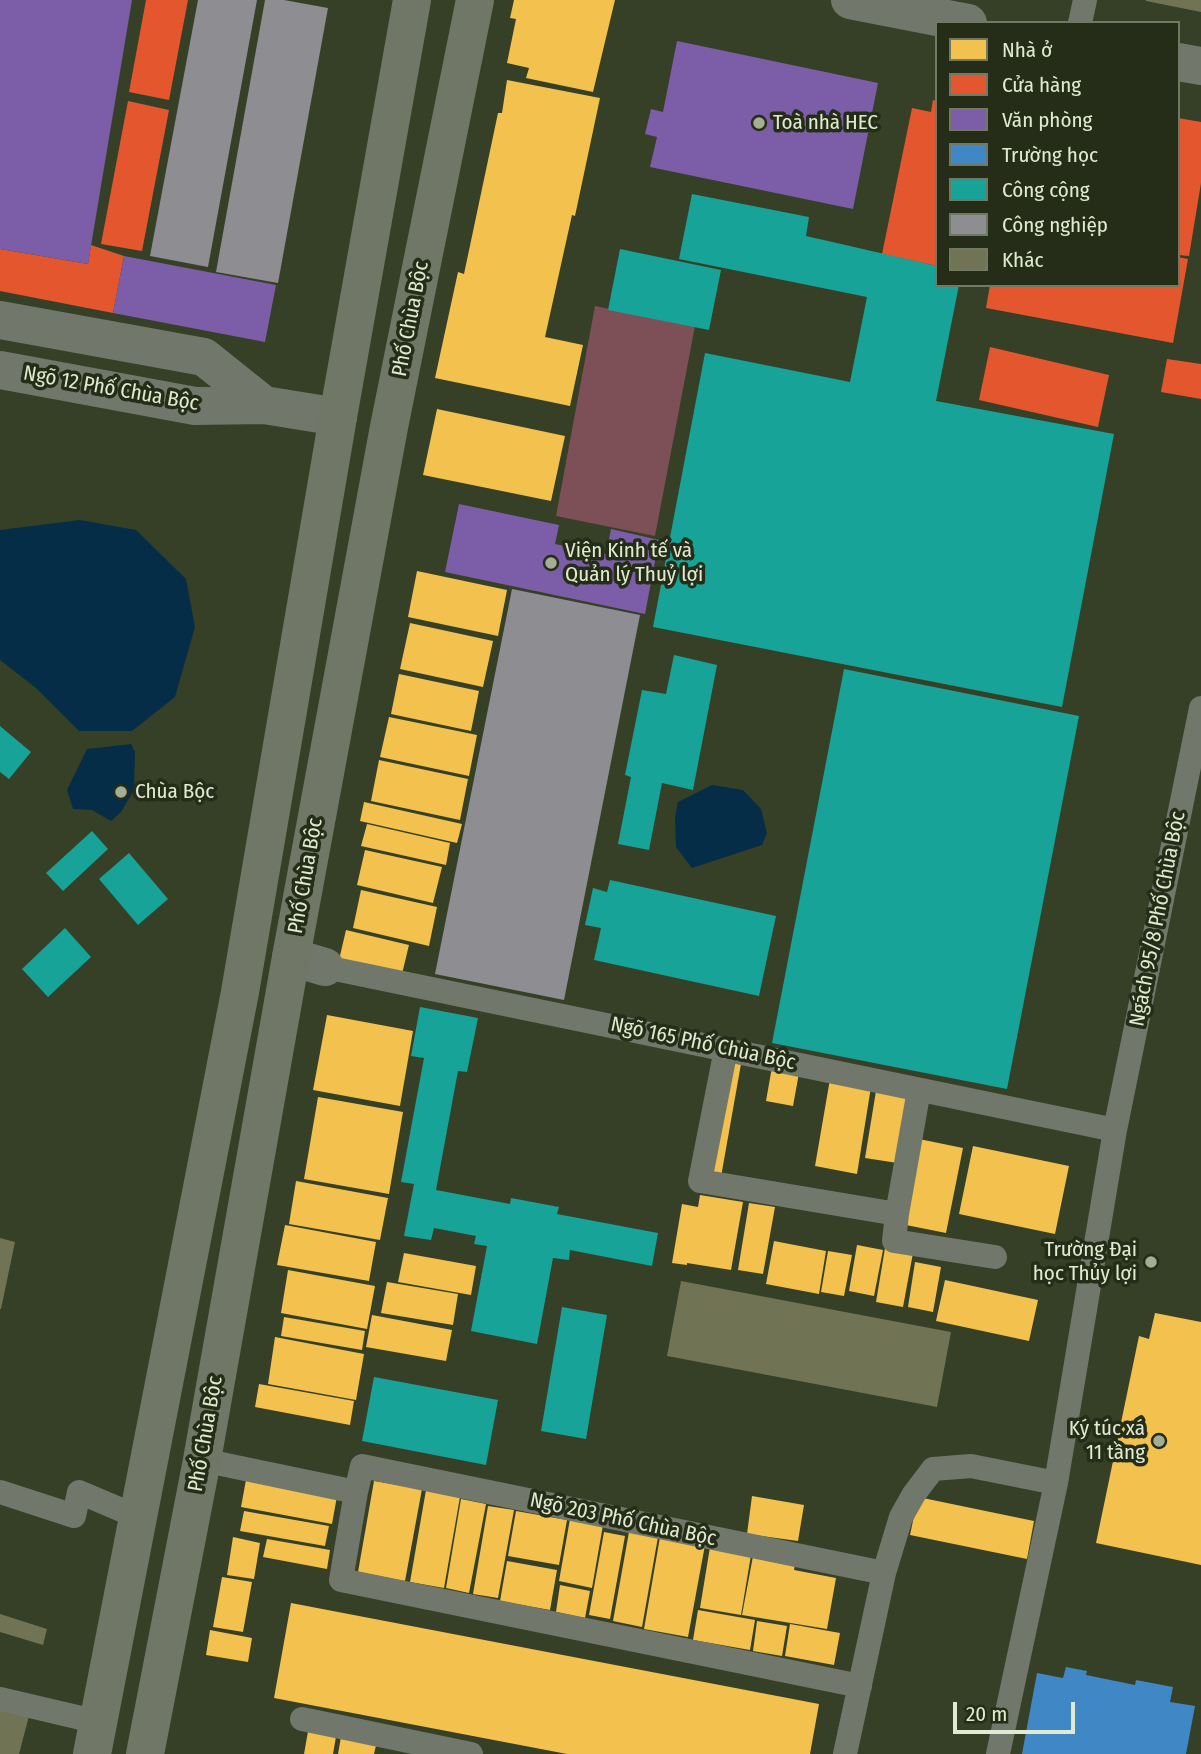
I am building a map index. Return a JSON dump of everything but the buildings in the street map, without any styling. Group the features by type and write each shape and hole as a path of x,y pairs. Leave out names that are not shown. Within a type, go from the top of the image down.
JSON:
{"main road":[{"path":"95,1738 240,992 410,0"},
{"name":"Phố Chùa Bộc","path":"145,1754 201,1460 308,962 389,427 475,0"},
{"path":"338,416 389,427"}],"street":[{"path":"850,0 958,21"},
{"path":"1180,62 1201,66"},
{"name":"Ngõ 12 Phố Chùa Bộc","path":"0,320 205,357 264,405"},
{"name":"Ngõ 12 Phố Chùa Bộc","path":"0,370 195,406 264,405 338,416"}],"lane":[{"path":"1080,21 1085,0"},
{"name":"Ngách 95/8 Phố Chùa Bộc","path":"998,1754 1056,1483 1115,1130 1201,708"},
{"name":"Ngõ 165 Phố Chùa Bộc","path":"308,962 1115,1130"},
{"path":"726,1049 700,1181 897,1214"},
{"path":"919,1090 894,1241 995,1257"},
{"path":"201,1460 356,1492 341,1580 860,1686"},
{"name":"Ngõ 203 Phố Chùa Bộc","path":"356,1492 362,1466 884,1573"},
{"path":"845,1754 884,1573 901,1517 933,1469 971,1466 1056,1483"},
{"path":"0,1492 74,1516 79,1492 138,1517"},
{"path":"0,1699 95,1738"},
{"path":"302,1719 471,1754"}],"shaded area":[{"path":"595,306 695,326 655,536 556,516"}],"water":[{"path":"80,520 136,530 186,579 195,627 175,697 132,731 79,731 36,688 0,660 0,530"},
{"path":"131,744 135,752 134,790 121,812 111,821 92,810 73,809 67,790 87,749"},
{"path":"712,785 743,790 761,809 767,833 762,845 692,868 676,847 675,817 678,802"}],"place":[{"name":"Toà nhà HEC","path":"759,123"},
{"name":"Viện Kinh tế và Quản lý Thuỷ lợi","path":"551,563"},
{"name":"Chùa Bộc","path":"121,792"},
{"name":"Trường Đại học Thủy lợi","path":"1151,1262"},
{"name":"Ký túc xá 11 tầng","path":"1159,1441"}]}
